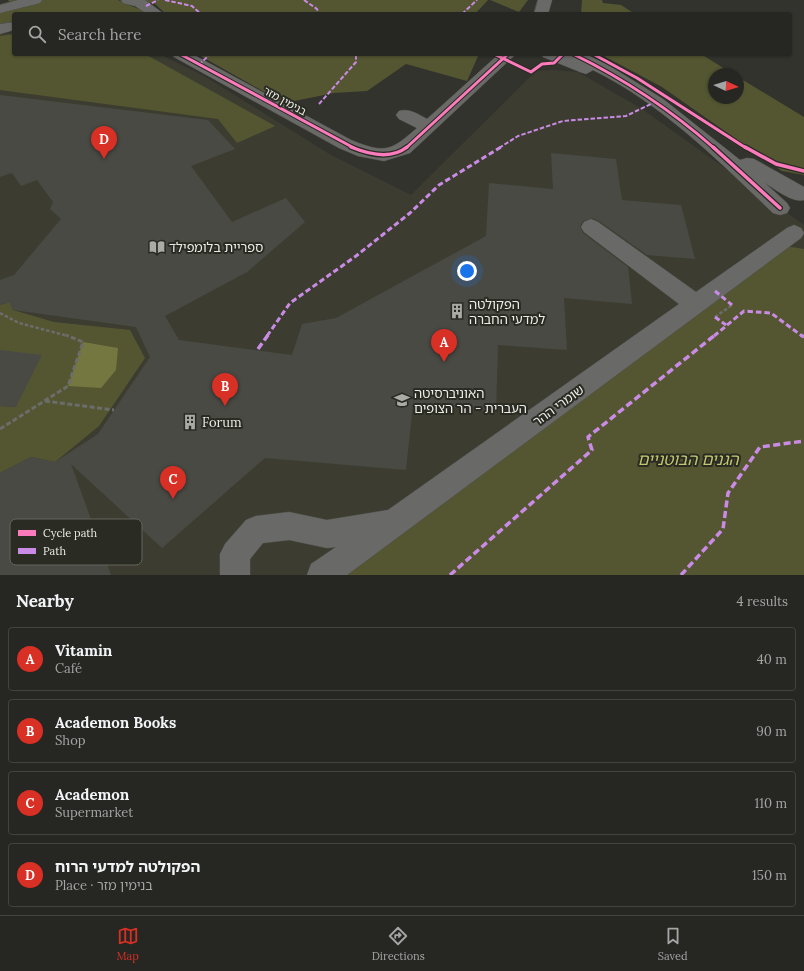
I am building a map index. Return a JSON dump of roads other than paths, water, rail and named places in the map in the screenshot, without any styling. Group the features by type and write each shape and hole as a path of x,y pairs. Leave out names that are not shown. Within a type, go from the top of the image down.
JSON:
{"street":[{"path":"0,9 35,0"},
{"path":"128,0 140,3 154,12"},
{"path":"542,12 545,0"},
{"path":"0,29 12,26"},
{"name":"בנימין מזר","path":"186,56 292,116 355,148 372,154 384,155 404,149 428,126"},
{"path":"405,115 428,126 506,56"},
{"path":"554,56 625,83"},
{"path":"577,56 601,67 655,102 693,131 780,208"},
{"path":"693,131 730,155 803,189"},
{"path":"799,237 785,224 781,216 780,208 784,201 790,196 803,189"},
{"path":"591,227 706,311"},
{"name":"שומרי ההר","path":"322,575 706,311 799,237"},
{"path":"235,575 235,554 256,530 289,526 327,534 396,523"}],"place":[{"name":"הפקולטה למדעי הרוח","path":"104,159"},
{"name":"ספריית בלומפילד","path":"157,247"},
{"name":"הפקולטה למדעי החברה","path":"457,311"},
{"name":"Vitamin","path":"444,362"},
{"name":"האוניברסיטה העברית - הר הצופים","path":"402,400"},
{"name":"Academon Books","path":"225,406"},
{"name":"Forum","path":"190,422"},
{"name":"Academon","path":"173,499"}],"park label":[{"name":"הגנים הבוטניים","path":"688,459"}]}
